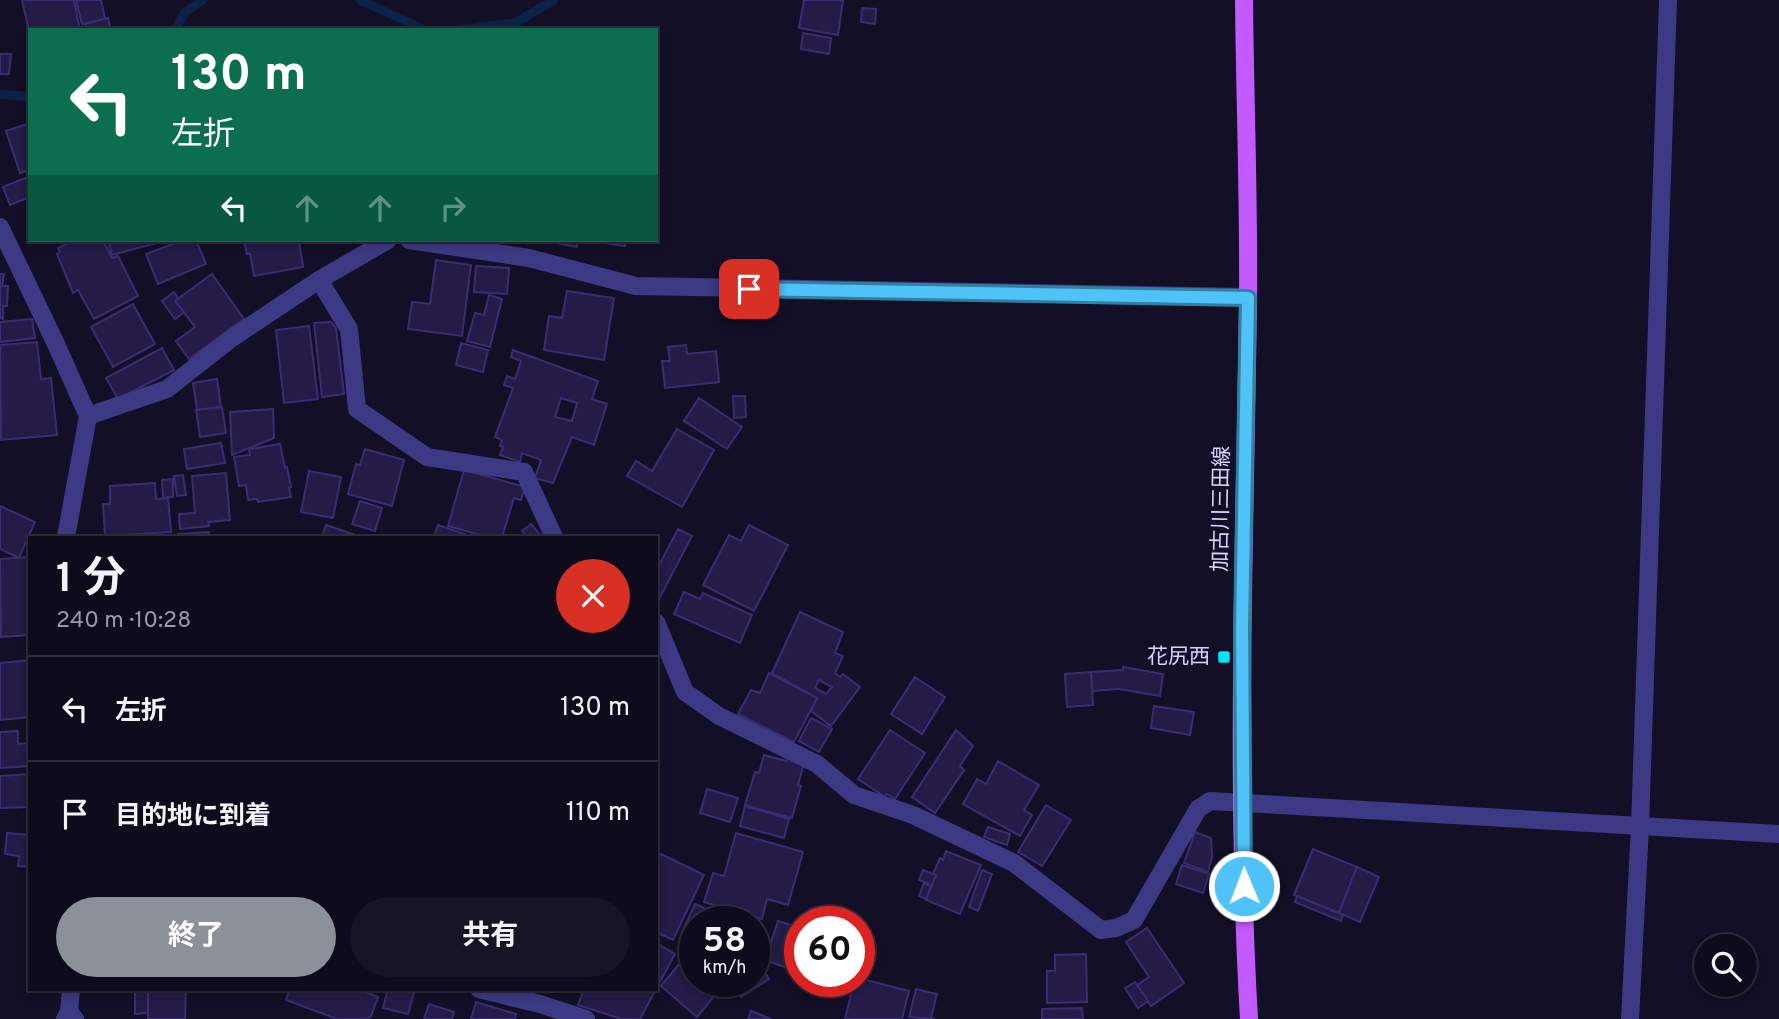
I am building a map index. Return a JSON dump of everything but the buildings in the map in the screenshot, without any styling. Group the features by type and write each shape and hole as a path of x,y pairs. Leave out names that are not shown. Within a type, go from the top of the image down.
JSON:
{"main road":[{"name":"加古川三田線","path":"1244,0 1248,298 1242,630 1244,940 1249,1019"}],"street":[{"path":"1630,1019 1640,826 1668,0"},
{"path":"0,227 57,344 88,416 66,536"},
{"path":"88,416 167,389 232,338 319,280 385,242"},
{"path":"422,242 529,258 636,286 1248,298"},
{"path":"319,280 349,330 357,409 427,457 524,472 554,536"},
{"path":"658,627 685,692 719,716 817,764 854,795 913,815 1014,863 1101,930 1116,928 1134,920 1198,809 1210,801 1779,834"},
{"path":"70,1017 71,991"},
{"path":"487,991 586,1019"}],"waterway":[{"path":"176,28 185,12 203,0"},
{"path":"360,0 421,28"},
{"path":"472,28 515,23 554,0"},
{"path":"0,94 28,97"}],"place":[{"name":"花尻西","path":"1224,657"}],"route":[{"path":"749,289 1248,298 1242,630 1244,886"}]}
